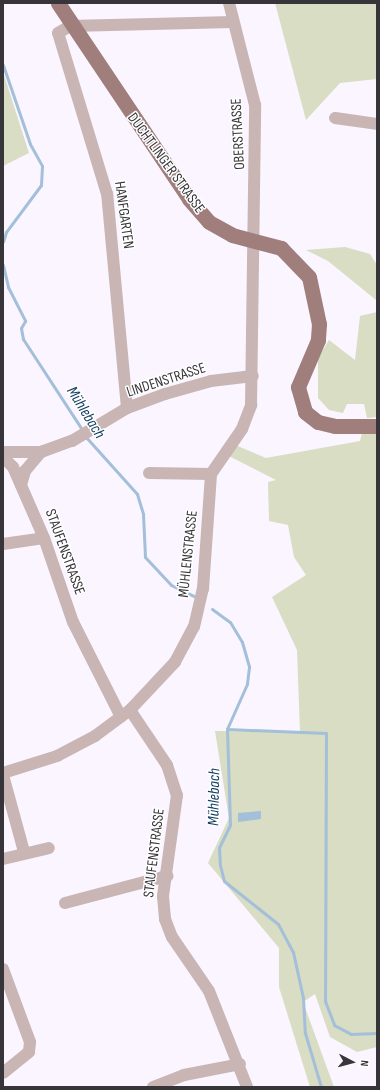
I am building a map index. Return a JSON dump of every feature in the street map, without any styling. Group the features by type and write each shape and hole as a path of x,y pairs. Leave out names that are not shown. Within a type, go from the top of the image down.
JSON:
{"main road":[{"name":"DUCHTLINGER STRASSE","path":"58,3 64,30 189,200 209,222 232,235 253,242 281,248 298,261 316,297 318,340 298,387 305,412 318,422 335,426 377,426"}],"street":[{"name":"OBERSTRASSE","path":"229,3 254,105 253,242"},
{"path":"64,30 233,22"},
{"name":"HANFGARTEN","path":"64,30 107,194 127,408"},
{"path":"335,118 377,124"},
{"name":"MÜHLENSTRASSE","path":"3,774 57,756 95,736 126,714 175,662 194,627 203,589 212,474 242,429 251,405 253,376 253,242"},
{"name":"LINDENSTRASSE","path":"3,452 41,452 72,441 127,408 211,381 253,376"},
{"path":"21,484 25,471 41,452"},
{"name":"STAUFENSTRASSE","path":"3,457 13,467 44,538 73,622 126,714 167,765 177,795 167,876 163,896 165,919 172,937 209,991 240,1064 247,1087"},
{"path":"149,474 212,474"},
{"path":"3,544 44,538"},
{"path":"3,774 24,852"},
{"path":"3,859 49,848"},
{"path":"65,903 167,876"},
{"path":"3,969 30,1042 29,1052 3,1073"},
{"path":"153,1087 184,1075 240,1064"}],"green space":[{"path":"275,3 377,3 377,79 340,83 306,120"},
{"path":"3,72 29,153 3,166"},
{"path":"345,247 370,254 377,265 376,300 328,261 306,250"},
{"path":"377,312 377,417 367,418 364,404 347,404 343,413 329,410 318,398 318,358 329,340 355,360 360,316"},
{"path":"364,425 377,425 377,1047 357,1052 330,1037 315,994 303,1002 334,1087 310,1087 279,987 279,948 208,863 229,818 215,731 300,732 297,650 272,597 306,575 294,557 288,525 269,521 268,482 276,480 225,454 233,444 266,458 360,441"}],"water":[{"path":"261,811 261,819 238,822 238,813"}],"waterway":[{"name":"Mühlebach","path":"3,65 30,144 42,166 41,185 6,232 3,242"},
{"name":"Mühlebach","path":"3,265 8,287 25,321 21,328 23,339 83,431"},
{"name":"Mühlebach","path":"85,436 137,494 143,514 145,557 171,585 194,596"},
{"name":"Mühlebach","path":"212,609 230,622 242,642 249,667 247,684 227,729 230,825 219,848 220,865 224,881 278,924 293,952 303,998 305,1033 321,1087"},
{"path":"227,729 326,733 325,1001 334,1025 351,1034 377,1033"}]}
